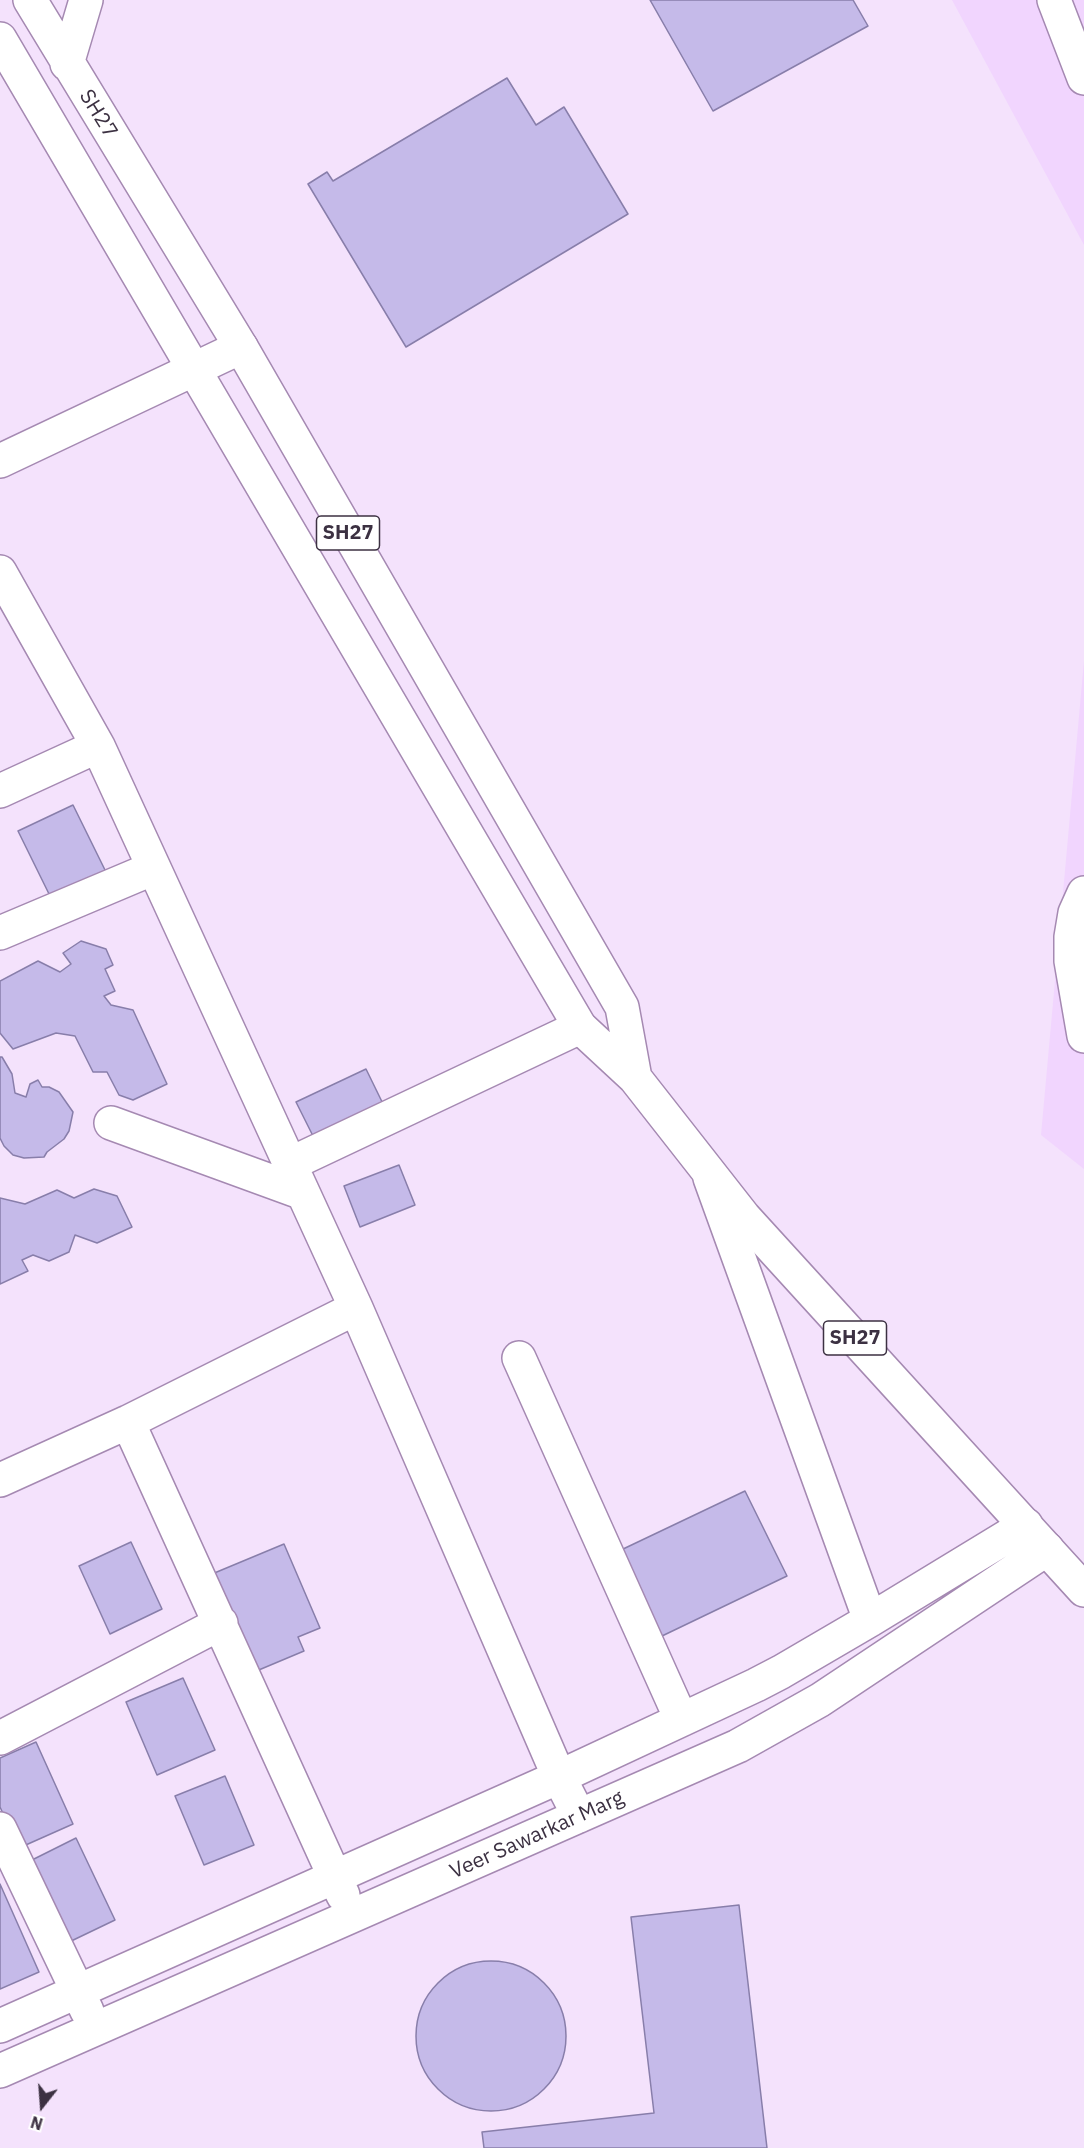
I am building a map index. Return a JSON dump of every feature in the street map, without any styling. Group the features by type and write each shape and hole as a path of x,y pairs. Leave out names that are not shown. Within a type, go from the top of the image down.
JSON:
{"street":[{"name":"SH27","path":"30,0 241,347 622,1007 635,1078 744,1217 1084,1590"},
{"path":"67,64 86,0"},
{"path":"1054,0 1084,78"},
{"path":"0,39 580,1027 635,1078"},
{"path":"0,461 241,347"},
{"path":"0,572 98,746 356,1308 559,1777 579,1816"},
{"path":"0,791 98,746"},
{"path":"0,933 154,868"},
{"path":"1084,894 1075,913 1071,937 1075,994 1084,1036"},
{"path":"290,1164 580,1027"},
{"path":"111,1123 303,1193"},
{"path":"707,1169 870,1620"},
{"path":"0,1480 128,1422 356,1308"},
{"path":"519,1358 681,1719"},
{"path":"128,1422 352,1916"},
{"path":"0,2026 559,1777 781,1672 1026,1525"},
{"name":"Veer Sawarkar Marg","path":"0,2071 738,1746 820,1700 1047,1549"},
{"path":"0,1738 221,1623"},
{"path":"0,1829 96,2029"}],"shaded area":[{"path":"952,0 1084,0 1084,245"},
{"path":"1084,661 1084,1169 1041,1135"}],"building":[{"path":"650,0 853,0 868,26 713,111"},
{"path":"507,78 536,125 564,107 628,214 406,347 308,184 327,172 333,181"},
{"path":"73,805 106,872 51,898 18,831"},
{"path":"81,941 106,949 113,965 105,969 115,991 104,996 111,1005 133,1010 167,1084 133,1100 119,1095 107,1072 93,1072 75,1036 56,1033 13,1049 0,1033 0,981 38,961 60,972 71,964 63,953"},
{"path":"0,1057 12,1074 15,1093 26,1097 30,1084 38,1080 42,1087 49,1087 59,1092 73,1112 69,1131 64,1139 44,1157 24,1158 13,1155 0,1138"},
{"path":"366,1069 387,1112 318,1146 296,1102"},
{"path":"399,1165 415,1205 360,1227 344,1186"},
{"path":"94,1189 117,1196 132,1227 97,1243 75,1235 69,1252 49,1261 33,1255 22,1260 28,1271 0,1284 0,1198 25,1204 57,1190 74,1198"},
{"path":"745,1491 787,1576 662,1636 621,1550"},
{"path":"131,1542 162,1609 110,1634 79,1566"},
{"path":"284,1544 320,1628 298,1637 304,1651 254,1672 212,1574"},
{"path":"183,1678 215,1750 157,1775 126,1702"},
{"path":"36,1742 73,1824 19,1848 0,1807 0,1758"},
{"path":"225,1776 254,1845 204,1865 175,1796"},
{"path":"76,1838 115,1920 65,1944 26,1863"},
{"path":"0,1884 39,1972 0,1989"},
{"path":"739,1905 767,2148 484,2148 482,2132 654,2113 631,1917"},
{"path":"491,1961 506,1962 520,1967 544,1983 560,2007 565,2021 565,2051 560,2065 544,2089 520,2105 506,2110 491,2111 476,2110 462,2105 438,2089 422,2065 417,2051 416,2036 417,2021 422,2007 438,1983 462,1967 476,1962"}]}
